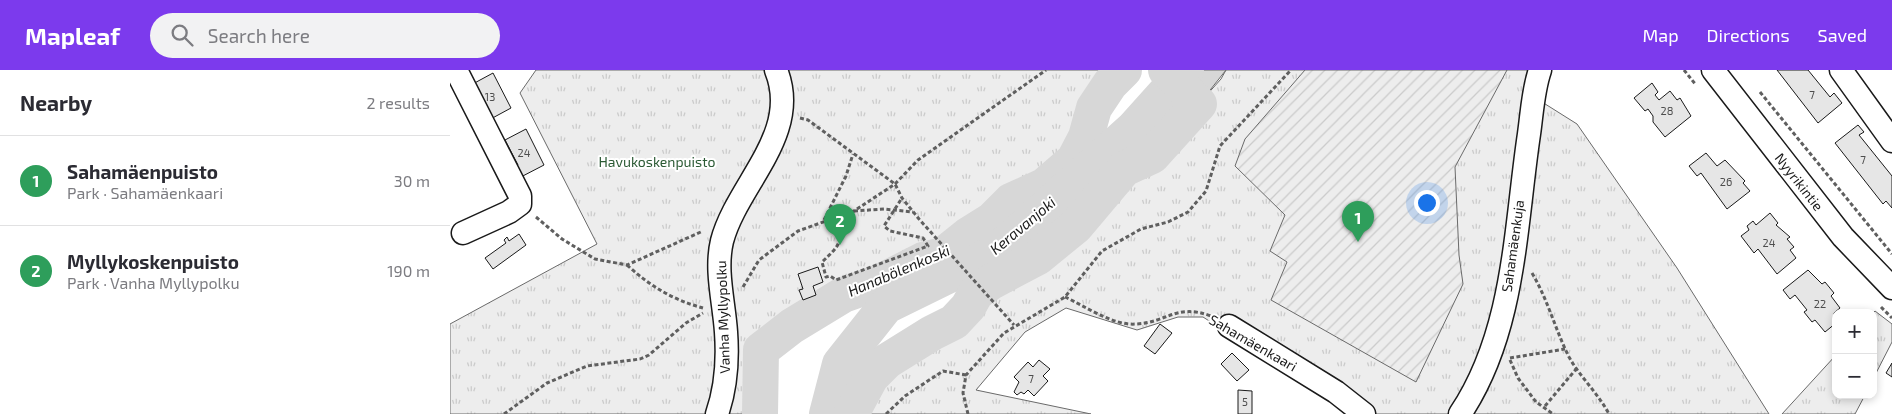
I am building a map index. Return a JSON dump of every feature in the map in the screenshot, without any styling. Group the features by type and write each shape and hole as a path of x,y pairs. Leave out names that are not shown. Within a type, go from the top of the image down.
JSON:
{"street":[{"path":"456,70 520,196 520,204 509,212 463,233"},
{"path":"776,70 782,94 782,112"},
{"name":"Sahamäenkuja","path":"1460,414 1471,399 1499,332 1515,242 1540,70"},
{"name":"Nyyrikintie","path":"1712,70 1843,238 1892,288"},
{"path":"1841,70 1892,141"},
{"name":"Vanha Myllypolku","path":"717,414 725,378 726,333 720,264 722,242 729,223 768,152 782,112"},
{"name":"Sahamäenkaari","path":"1229,326 1336,392 1364,414"}],"path":[{"path":"723,307 738,300 747,278 759,260 798,231 854,211 895,184 918,160 1046,70"},
{"path":"968,414 963,393 966,375 1004,333 1065,297 1102,251 1141,229 1168,222 1188,212 1206,191 1220,146 1291,70"},
{"path":"1754,85 1892,254"},
{"path":"782,112 808,120 895,184 902,198 919,219 1014,326"},
{"path":"824,221 846,176 853,154"},
{"path":"838,218 841,236 838,246 822,262 826,277 830,276 836,280 928,246 923,238 890,231 884,226 902,198"},
{"path":"505,414 547,383 587,366 640,359 649,356 686,324 709,309 682,302 647,284 627,265 595,259 562,239 520,204"},
{"path":"854,211 894,210 914,212"},
{"path":"627,265 690,236 729,223"},
{"path":"1515,242 1544,294 1553,326 1565,349 1609,414"},
{"name":"Sahamäenkaari","path":"1065,297 1116,320 1136,324 1176,312 1192,311 1209,315 1229,326"},
{"path":"1499,332 1518,378 1536,402 1545,406 1554,414"},
{"path":"1510,358 1565,349"},
{"path":"1545,406 1577,368"},
{"path":"886,414 905,396 943,371 966,375"}],"green space":[{"name":"Havukoskenpuisto","path":"536,70 1124,70 1110,84 1094,108 1086,137 1074,160 1044,186 1011,201 992,220 968,235 944,255 923,260 880,282 843,295 792,326 761,350 760,414 450,414 450,324 597,244 520,93"},
{"path":"1226,70 1531,70 1542,102 1577,124 1677,268 1769,414 1355,414 1203,317 1178,317 1137,330 1066,308 1025,332 976,390 1091,414 851,414 871,377 887,361 932,333 954,322 968,307 976,293 991,282 1038,257 1076,226 1124,169 1152,156 1221,79"},
{"path":"1305,70 1507,70 1455,167 1459,255 1463,284 1416,382 1271,300 1287,262 1270,251 1285,215 1235,166 1245,139"},
{"path":"1877,313 1892,324 1892,342 1877,371"},
{"path":"1832,359 1832,399 1863,399 1855,414 1782,414"}],"shaded area":[{"path":"1166,70 1226,70 1199,104"}],"building":[{"path":"1777,70 1808,70 1830,97 1834,93 1842,103 1818,123"},
{"path":"493,73 511,108 487,121 469,86"},
{"path":"1652,83 1658,92 1655,95 1659,100 1670,91 1677,100 1680,98 1691,116 1665,137 1653,122 1653,116 1648,109 1645,111 1634,98"},
{"path":"1858,125 1864,132 1859,135 1892,176 1892,208 1886,201 1883,204 1835,143"},
{"path":"526,129 544,165 517,179 511,169 518,165 505,140"},
{"path":"1706,153 1717,166 1725,160 1745,181 1743,183 1750,191 1727,209 1701,173 1697,176 1689,166"},
{"path":"1770,213 1778,223 1776,225 1790,237 1787,239 1794,247 1790,250 1796,258 1777,274 1758,249 1754,253 1741,236 1749,230 1747,226 1753,221 1756,225"},
{"path":"519,234 526,245 493,269 485,258 506,243 504,240 507,237 509,241"},
{"path":"818,267 823,282 813,286 816,295 803,300 799,290 803,289 798,274"},
{"path":"1808,270 1822,284 1825,282 1834,293 1831,296 1840,308 1832,309 1832,326 1825,332 1815,320 1812,322 1804,312 1807,310 1795,295 1790,299 1783,290"},
{"path":"1160,324 1172,333 1155,354 1144,346"},
{"path":"1232,353 1249,370 1237,381 1221,364"},
{"path":"1039,360 1050,369 1043,376 1048,381 1034,396 1028,390 1024,394 1021,392 1017,395 1014,392 1019,382 1014,377 1028,362 1033,367"},
{"path":"1892,363 1892,377 1886,373"},
{"path":"1238,390 1252,391 1252,414 1238,414"}],"waterway":[{"name":"Hanabölenkoski","path":"760,414 761,350 792,326 843,295 880,282 923,260 943,255 968,235 992,220 1011,201 1044,186 1074,160 1086,137 1094,108 1110,84 1124,70"},
{"name":"Hanabölenkoski","path":"851,414 871,377 887,361 932,333 954,322 968,307 976,293 991,282 1038,257 1076,226 1124,169 1152,156 1199,104 1166,70"},
{"name":"Keravanjoki","path":"827,414 840,364 886,306 996,252 1133,129 1186,70"}],"place":[{"name":"Sahamäenpuisto","path":"1358,242"},
{"name":"Myllykoskenpuisto","path":"840,245"}]}
